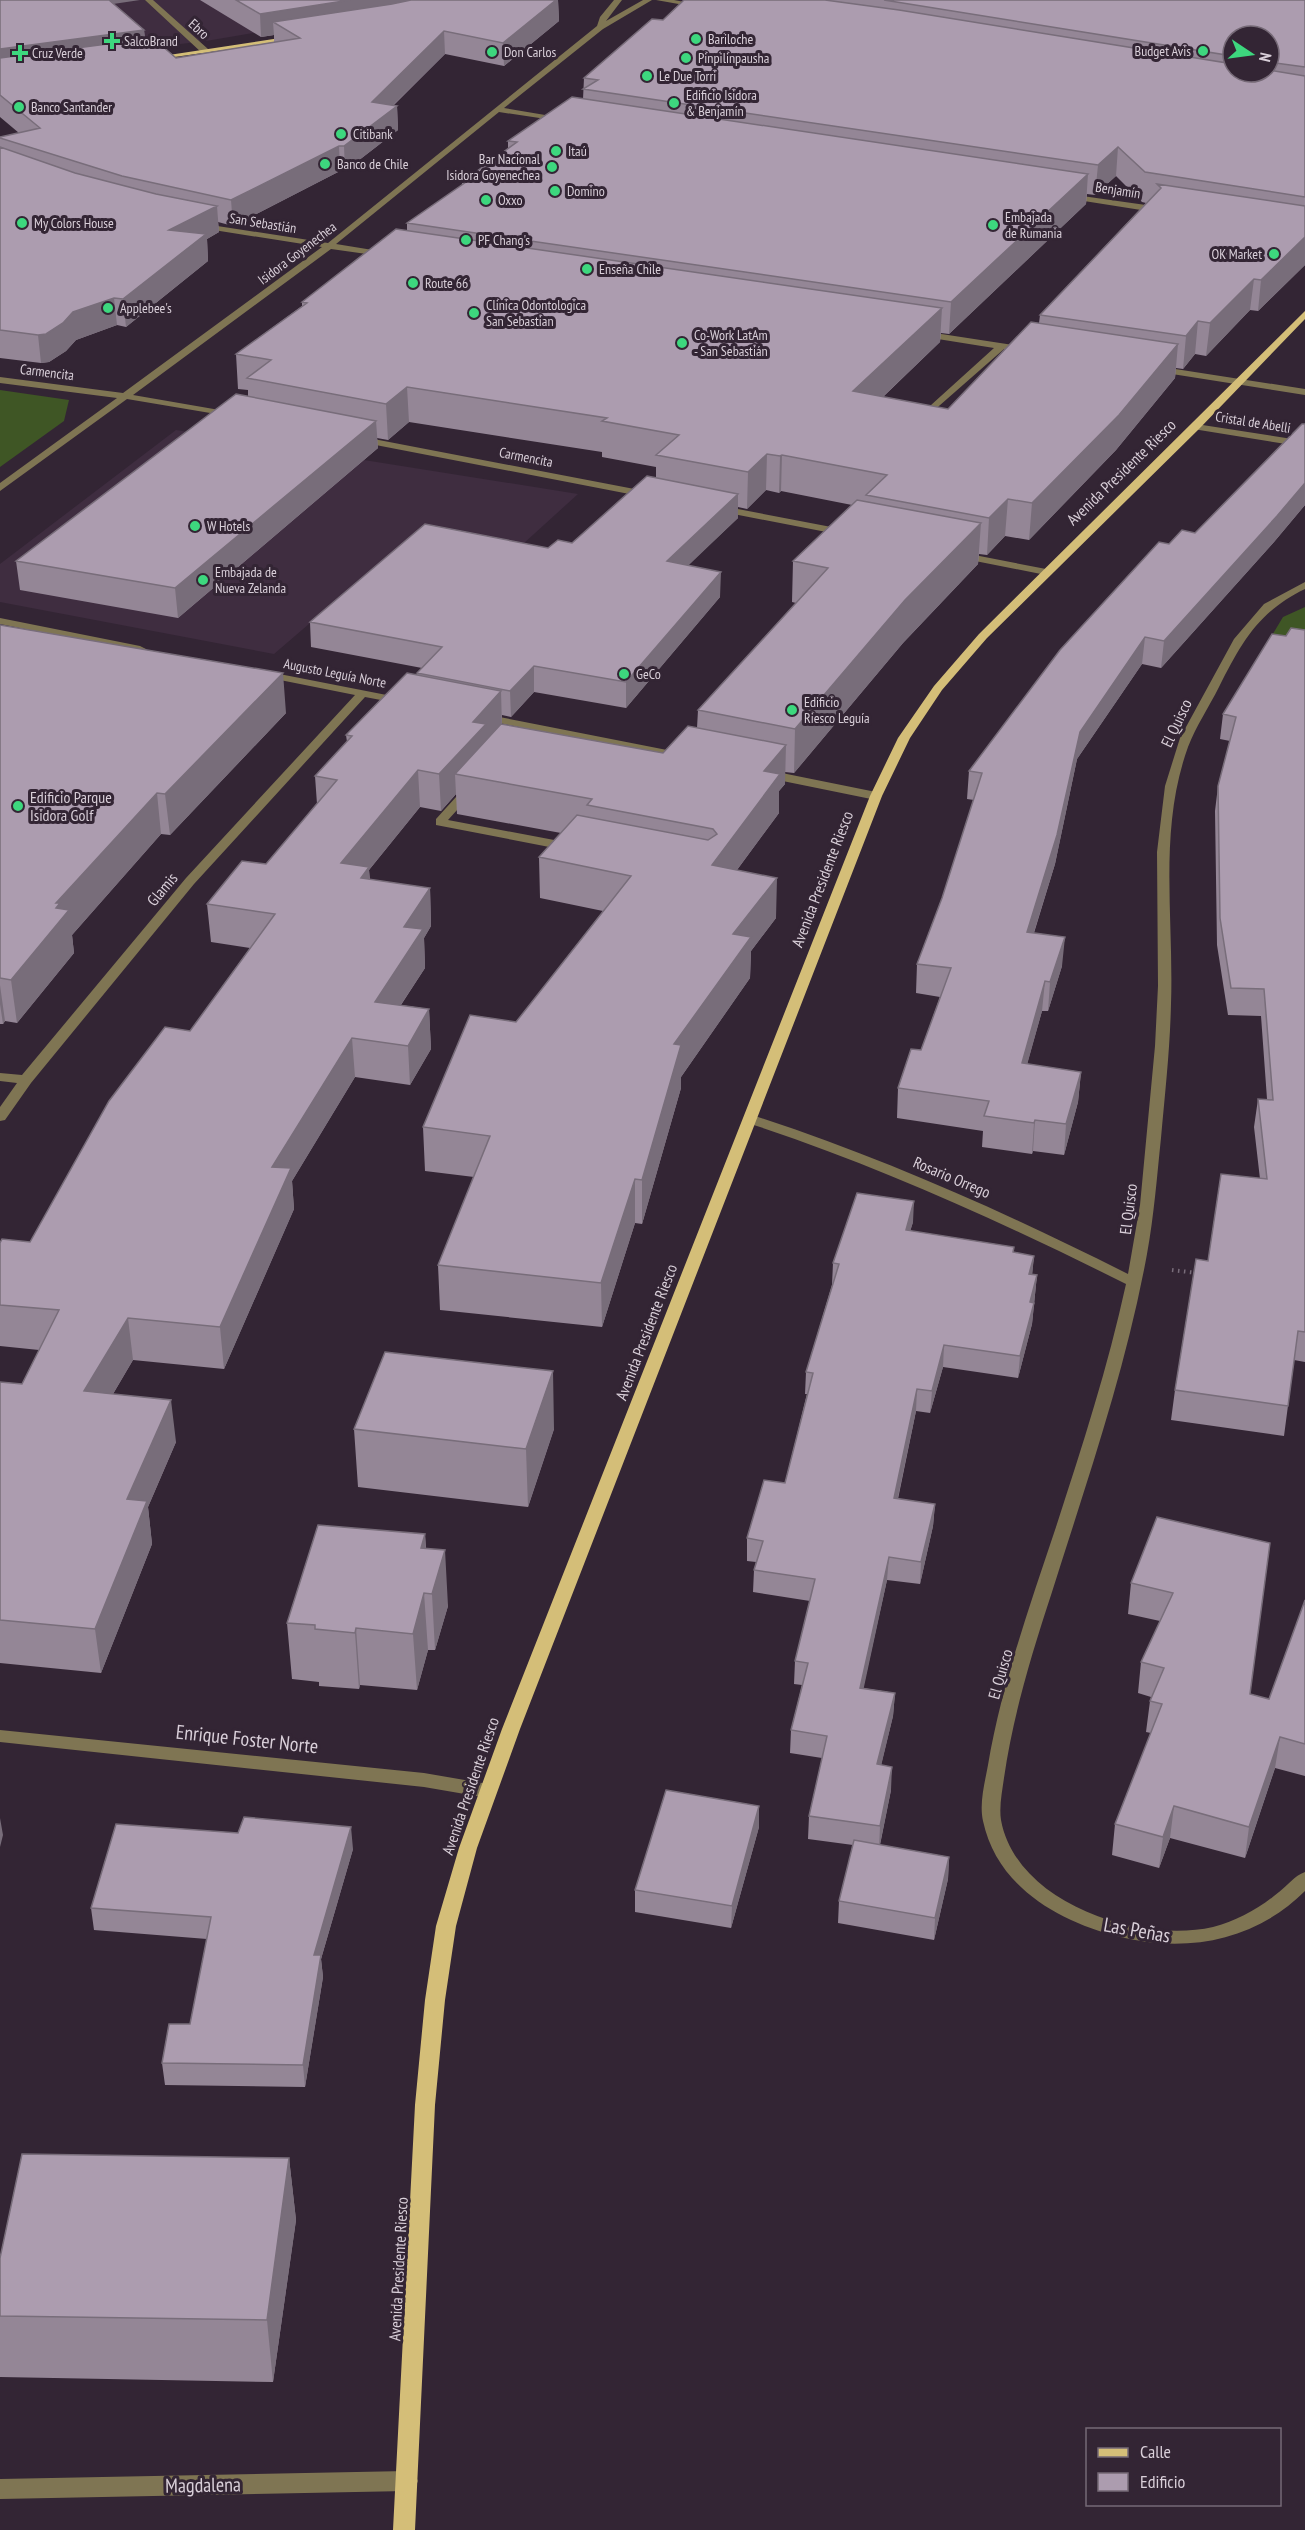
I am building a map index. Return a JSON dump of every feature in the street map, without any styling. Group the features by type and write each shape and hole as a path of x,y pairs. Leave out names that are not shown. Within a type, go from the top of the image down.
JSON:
{"main road":[{"path":"145,59 302,37"},
{"name":"Avenida Presidente Riesco","path":"404,2530 425,2105 435,2000 446,1926 468,1848 488,1791 876,796 896,751 938,688 983,636 1196,427 1305,314"}],"street":[{"name":"Ebro","path":"149,0 205,51"},
{"name":"Isidora Goyenechea","path":"600,27 604,17 618,0"},
{"name":"Isidora Goyenechea","path":"0,488 328,247 600,27 648,0"},
{"path":"660,0 714,7"},
{"path":"500,110 578,122"},
{"name":"Benjamín","path":"1059,195 1164,211"},
{"name":"San Sebastián","path":"196,224 392,256"},
{"path":"908,332 1037,351"},
{"path":"923,417 1002,346"},
{"path":"1141,367 1305,392"},
{"name":"Carmencita","path":"0,380 125,396 239,416"},
{"name":"Cristal de Abelli","path":"1196,427 1305,444"},
{"name":"Carmencita","path":"352,438 665,498"},
{"path":"700,504 864,536"},
{"path":"945,552 1046,572"},
{"name":"El Quisco","path":"1008,1863 996,1841 992,1822 991,1803 999,1752 1015,1683 1109,1385 1138,1265 1157,1106 1165,991 1163,868 1167,808 1174,776 1183,744 1240,639 1271,603 1305,585"},
{"path":"0,621 147,651"},
{"name":"Augusto Leguía Norte","path":"253,672 419,704"},
{"name":"Glamis","path":"0,1117 26,1080 190,881 363,693"},
{"path":"475,716 681,757"},
{"path":"518,739 532,727"},
{"path":"750,771 876,796"},
{"path":"478,780 440,822 580,849"},
{"path":"0,1077 26,1080"},
{"name":"Rosario Orrego","path":"750,1119 863,1159 1052,1241 1133,1282"},
{"name":"Enrique Foster Norte","path":"0,1736 424,1780 488,1791"},
{"name":"Las Peñas","path":"1008,1863 1027,1884 1066,1910 1124,1932 1166,1938 1204,1936 1232,1928 1291,1895 1305,1880"},
{"name":"Magdalena","path":"0,2489 407,2481"}],"path":[{"path":"1138,1265 1205,1274"}],"shaded area":[{"path":"0,0 448,0 206,41 0,65"},
{"path":"176,430 578,494 512,554 409,538 274,654 0,602 0,564"}],"green space":[{"path":"0,390 69,400 64,421 0,467"},
{"path":"1305,607 1305,646 1271,637 1283,617"}],"building":[{"path":"0,0 109,0 144,30 0,49"},
{"path":"236,0 350,0 260,14"},
{"path":"411,0 556,0 503,43 444,31 372,102 397,106 344,146 339,146 231,200 122,176 0,138 40,128 0,95 0,58 153,38 176,58 300,38 273,22"},
{"path":"684,0 825,0 1221,62 1221,84 1281,84 1281,72 1305,76 1305,197 1145,172 1118,147 1098,165 583,89 598,80 584,78 652,19 663,20"},
{"path":"884,0 1305,0 1305,67 1281,64 1281,24 1221,24 1221,54"},
{"path":"572,97 1088,174 951,302 407,223 466,182 462,182 517,142 508,141"},
{"path":"0,147 75,173 156,194 217,206 169,230 206,234 123,299 114,298 73,312 63,323 46,334 0,330"},
{"path":"1157,184 1305,206 1305,237 1261,280 1254,279 1210,323 1198,321 1186,336 1040,315 1161,188"},
{"path":"396,229 942,308 853,391 948,409 1031,322 1178,344 1119,415 1032,503 1008,499 989,518 866,495 887,475 782,455 767,454 748,472 656,455 679,435 602,421 607,418 407,387 386,404 247,378 271,360 236,354 307,303 302,302"},
{"name":"W Hotels","path":"236,394 376,421 175,588 16,561"},
{"path":"1302,424 1305,424 1305,483 1164,641 1145,637 1080,732 1057,835 1027,932 1065,937 1050,982 1045,981 1022,1063 1081,1072 1066,1124 1035,1120 1034,1123 984,1116 989,1101 898,1088 911,1049 921,1050 951,968 917,964 942,898 982,773 969,771 1060,650 1159,542 1169,544 1182,530 1195,533"},
{"path":"647,476 738,494 667,561 721,572 626,682 534,666 510,691 417,673 442,647 310,622 425,524 548,548 558,540 572,543"},
{"path":"857,500 981,523 905,600 795,729 698,710 828,568 793,561"},
{"path":"0,625 283,673 165,794 157,793 56,903 60,903 56,908 69,910 11,980 0,978"},
{"path":"1291,628 1305,630 1305,1332 1298,1331 1288,1406 1175,1390 1196,1259 1208,1261 1221,1174 1267,1179 1258,1099 1273,1100 1264,989 1231,988 1220,918 1218,786 1236,717 1223,714 1272,634 1286,636"},
{"path":"407,673 501,691 473,722 486,724 439,774 418,770 341,863 369,867 361,878 430,888 404,927 423,929 375,1002 429,1009 408,1046 352,1038 272,1167 291,1168 220,1327 128,1318 84,1391 171,1400 127,1499 147,1501 95,1629 0,1620 0,1382 22,1384 59,1310 0,1305 0,1243 2,1239 30,1242 109,1101 165,1027 190,1031 275,914 207,904 242,861 266,864 337,780 315,776 352,736 346,735"},
{"path":"501,724 663,753 688,726 786,745 764,771 780,774 712,865 777,878 733,934 751,937 674,1044 681,1045 642,1180 635,1179 601,1283 438,1265 490,1136 423,1127 470,1015 516,1022 631,876 539,857 577,815 708,840 717,834 713,829 587,805 592,799 455,774"},
{"path":"857,1193 914,1201 906,1230 1014,1247 1013,1252 1034,1256 1029,1274 1037,1275 1030,1302 1034,1303 1020,1356 944,1345 932,1391 917,1389 894,1498 935,1504 921,1562 889,1557 860,1688 895,1693 877,1764 892,1767 880,1826 809,1816 827,1736 791,1730 808,1663 795,1661 815,1579 754,1570 763,1541 747,1538 764,1480 785,1483 813,1373 806,1372 839,1264 833,1263"},
{"path":"385,1352 553,1371 526,1449 354,1429"},
{"path":"1157,1517 1270,1543 1250,1694 1269,1699 1305,1600 1305,1744 1280,1737 1249,1827 1174,1806 1163,1837 1115,1824 1162,1704 1150,1701 1164,1668 1141,1662 1173,1593 1131,1583"},
{"path":"318,1525 425,1534 421,1548 445,1550 432,1594 424,1593 413,1634 356,1628 355,1633 315,1629 315,1625 287,1623"},
{"path":"666,1790 759,1806 732,1906 635,1890"},
{"path":"244,1817 351,1827 314,1955 321,1955 303,2065 162,2063 169,2024 190,2024 211,1917 91,1908 116,1824 238,1833"},
{"path":"854,1840 949,1857 935,1918 839,1901"},
{"path":"22,2154 289,2158 267,2320 0,2316 0,2258"}],"place":[{"name":"Bariloche","path":"696,39"},
{"name":"SalcoBrand","path":"112,41"},
{"name":"Budget Avis","path":"1203,51"},
{"name":"Don Carlos","path":"492,52"},
{"name":"Cruz Verde","path":"20,53"},
{"name":"Pinpilinpausha","path":"686,58"},
{"name":"Le Due Torri","path":"647,76"},
{"name":"Edificio Isidora & Benjamín","path":"674,103"},
{"name":"Banco Santander","path":"19,107"},
{"name":"Citibank","path":"341,134"},
{"name":"Itaú","path":"556,151"},
{"name":"Banco de Chile","path":"325,164"},
{"name":"Bar Nacional Isidora Goyenechea","path":"552,167"},
{"name":"Domino","path":"555,191"},
{"name":"Oxxo","path":"486,200"},
{"name":"My Colors House","path":"22,223"},
{"name":"Embajada de Rumania","path":"993,225"},
{"name":"PF Chang's","path":"466,240"},
{"name":"OK Market","path":"1274,254"},
{"name":"Enseña Chile","path":"587,269"},
{"name":"Route 66","path":"413,283"},
{"name":"Applebee's","path":"108,308"},
{"name":"Clinica Odontologica San Sebastian","path":"474,313"},
{"name":"Co-Work LatAm - San Sebastián","path":"682,343"},
{"name":"W Hotels","path":"195,526"},
{"name":"Embajada de Nueva Zelanda","path":"203,580"},
{"name":"GeCo","path":"624,674"},
{"name":"Edificio Riesco Leguía","path":"792,710"},
{"name":"Edificio Parque Isidora Golf","path":"18,806"}]}
